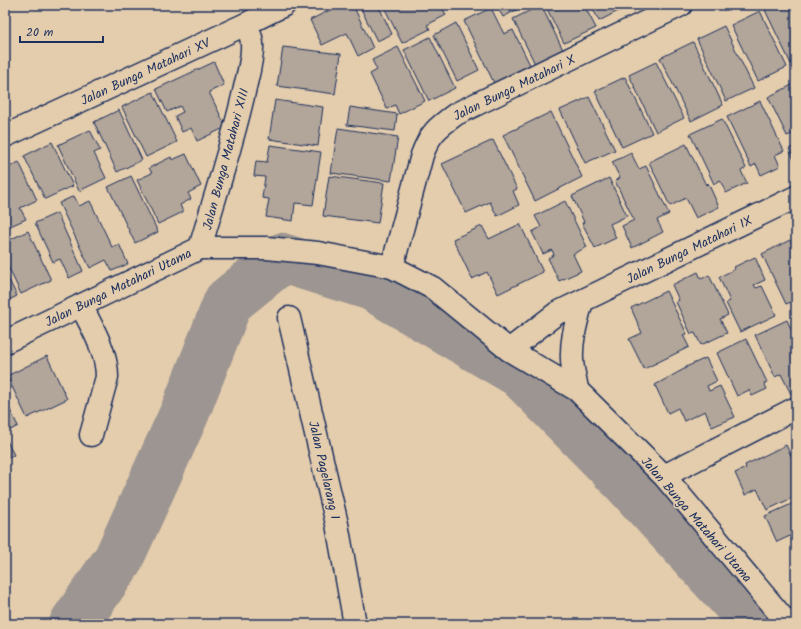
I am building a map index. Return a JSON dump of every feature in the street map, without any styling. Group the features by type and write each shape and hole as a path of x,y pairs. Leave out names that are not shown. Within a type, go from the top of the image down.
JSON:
{"street":[{"name":"Jalan Bunga Matahari XV","path":"5,136 284,5"},
{"name":"Jalan Bunga Matahari X","path":"392,267 422,155 428,140 440,125 456,114 682,5"},
{"name":"Jalan Bunga Matahari XIII","path":"200,248 213,200 235,131 250,65 252,45 251,34 246,24"},
{"name":"Jalan Bunga Matahari IX","path":"510,350 557,313 796,197"},
{"name":"Jalan Bunga Matahari Utama","path":"5,342 200,248 267,248 318,253 392,267 432,288 510,350 577,390 664,476 788,618"},
{"path":"577,390 572,360 573,341 582,301"},
{"path":"81,305 105,355 107,368 107,377 90,435"},
{"name":"Jalan Pagelarang I","path":"289,318 337,524 355,624"},
{"path":"664,476 796,408"}],"building":[{"path":"340,5 353,5 373,48 358,56 347,33 322,45 310,20"},
{"path":"359,5 378,5 392,34 377,41"},
{"path":"383,5 441,5 446,15 427,25 430,29 402,43"},
{"path":"496,5 526,5 503,17"},
{"path":"541,5 567,58 539,72 513,19"},
{"path":"545,5 584,5 596,28 564,43"},
{"path":"591,5 622,5 624,8 599,21"},
{"path":"775,5 796,5 796,62 791,64 765,10"},
{"path":"491,8 504,34 513,30 531,67 495,85 464,21"},
{"path":"760,11 787,67 758,81 731,25"},
{"path":"456,23 479,70 457,81 434,35"},
{"path":"724,26 754,88 726,101 697,39"},
{"path":"430,37 455,88 429,101 404,50"},
{"path":"693,42 723,105 691,121 660,58"},
{"path":"283,47 341,54 335,94 277,86"},
{"path":"398,47 425,101 399,114 395,105 387,109 370,74 377,70 372,60"},
{"path":"214,62 224,85 209,92 226,127 197,141 191,128 182,132 175,116 183,112 180,106 167,112 156,89"},
{"path":"656,62 684,118 656,132 629,75"},
{"path":"625,77 652,133 622,147 595,91"},
{"path":"796,83 796,142 792,134 787,136 768,97"},
{"path":"153,92 177,142 146,157 122,107"},
{"path":"589,97 615,150 585,163 560,110"},
{"path":"275,100 323,107 318,146 269,139"},
{"path":"760,101 784,151 775,155 780,166 761,175 756,164 751,167 727,117"},
{"path":"350,107 397,114 395,131 347,125"},
{"path":"119,110 142,160 117,172 94,122"},
{"path":"551,112 582,177 535,201 503,135"},
{"path":"722,119 746,168 741,171 747,183 726,193 720,180 714,184 690,134"},
{"path":"338,128 398,137 391,181 331,173"},
{"path":"90,130 100,150 94,153 106,178 79,191 58,145"},
{"path":"493,140 517,189 513,191 519,205 497,216 490,202 466,213 442,164"},
{"path":"52,142 73,186 45,199 24,156"},
{"path":"686,144 706,185 708,183 719,207 696,218 686,198 670,206 649,162"},
{"path":"270,145 321,152 313,205 295,203 293,221 266,217 269,199 262,198 265,177 254,176 256,161 267,162"},
{"path":"796,145 796,164 789,149"},
{"path":"631,153 639,169 646,166 669,214 657,220 663,232 632,248 622,226 634,220 615,181 620,178 612,162"},
{"path":"186,154 201,186 188,193 191,199 180,205 183,212 158,224 137,180 152,173 149,168 171,157 172,160"},
{"path":"19,162 37,200 20,208 26,219 6,228 5,169"},
{"path":"131,176 158,232 135,243 108,187"},
{"path":"329,176 384,183 378,223 323,216"},
{"path":"609,178 627,216 610,224 616,238 595,248 582,223 584,222 572,196"},
{"path":"74,196 79,206 90,201 112,247 119,244 128,264 112,271 106,260 90,268 59,203"},
{"path":"565,201 587,247 573,254 581,271 559,281 548,258 554,255 552,250 543,254 532,232 541,227 535,216"},
{"path":"57,213 83,271 69,278 60,259 53,262 35,223"},
{"path":"520,224 543,272 498,294 487,272 472,279 453,239 482,226 489,239"},
{"path":"28,231 51,280 21,294 5,260 5,242"},
{"path":"790,240 796,253 796,300 786,304 762,254"},
{"path":"755,257 765,280 754,285 756,288 762,286 776,315 740,332 726,303 730,301 719,277 735,269 734,267"},
{"path":"5,272 17,296 5,302"},
{"path":"698,272 701,279 709,275 728,315 720,319 727,333 701,345 695,333 691,334 676,302 679,300 672,285"},
{"path":"666,291 687,334 683,335 689,347 644,369 629,339 642,333 631,308"},
{"path":"787,320 796,340 796,392 791,394 781,374 775,377 755,335"},
{"path":"746,339 767,382 764,383 767,389 752,396 749,390 737,396 717,353"},
{"path":"47,356 67,399 27,418 7,376"},
{"path":"706,358 717,381 707,386 709,391 720,386 735,417 712,427 705,411 684,421 678,408 668,413 655,385 686,367"},
{"path":"5,400 18,426 5,433"},
{"path":"796,434 796,447 791,436"},
{"path":"5,437 14,455 5,459"},
{"path":"786,445 796,466 796,496 767,510 757,489 745,495 735,473 746,468 745,465"},
{"path":"796,502 796,549 790,536 777,542 765,516"}],"waterway":[{"path":"74,624 118,560 185,412 228,302 282,258 372,286 520,373 626,481 740,606 752,624"}]}
